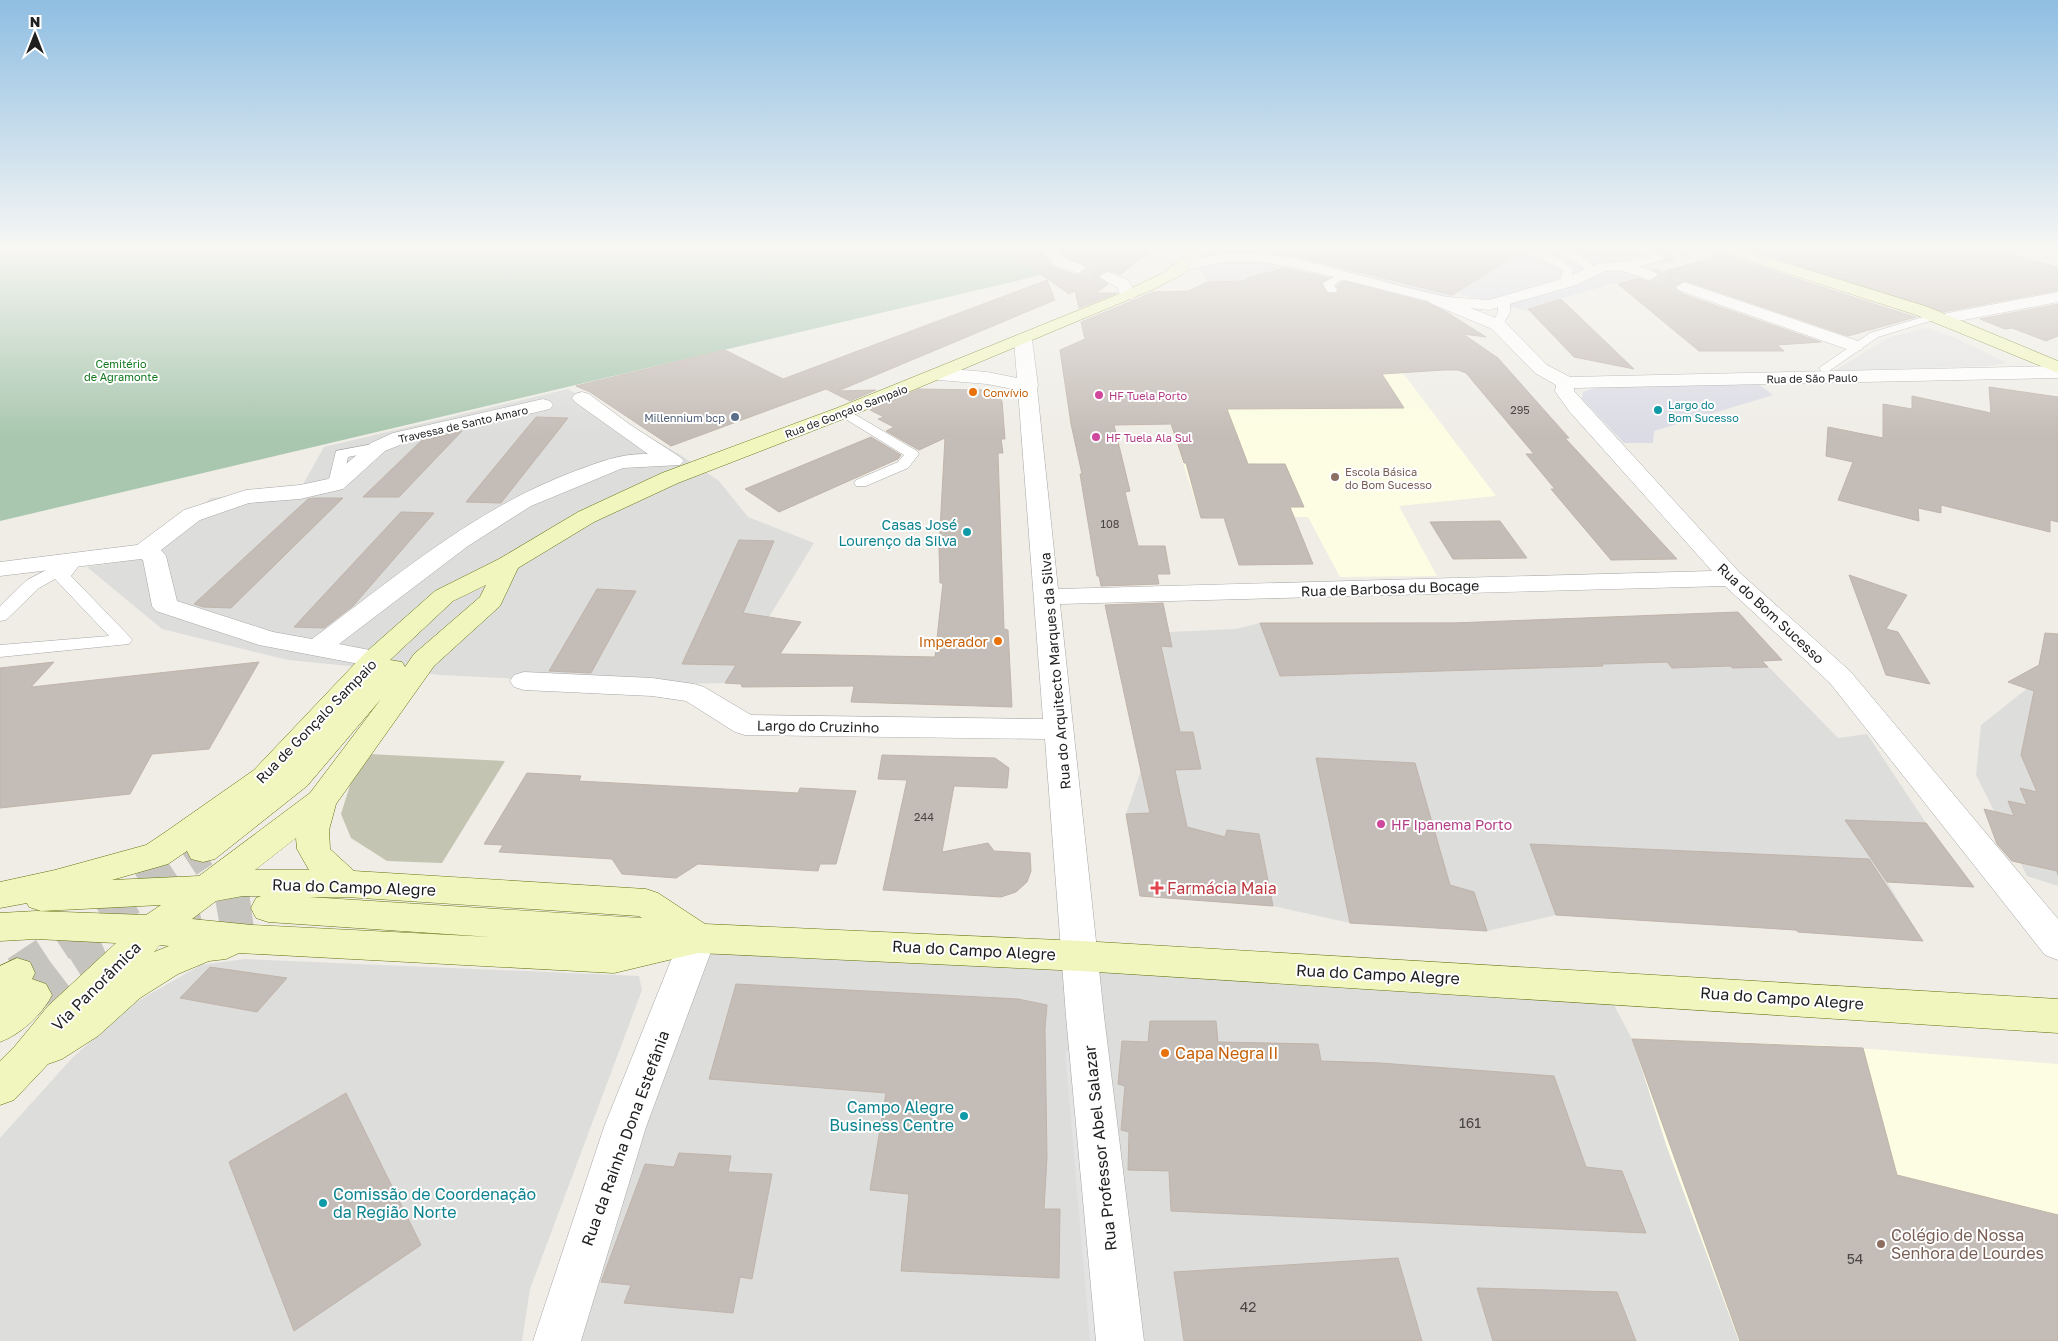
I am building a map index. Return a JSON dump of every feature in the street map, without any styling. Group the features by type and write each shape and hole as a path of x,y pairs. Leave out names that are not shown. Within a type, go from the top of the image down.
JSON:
{"main road":[{"name":"Rua de Gonçalo Sampaio","path":"0,897 156,855 265,778 375,659 450,592 508,564 586,517 680,467 844,412 1093,311"},
{"path":"1920,311 1940,317 2058,370"},
{"path":"346,884 320,862 313,850 311,830 321,801 424,660 492,601 508,564"},
{"path":"204,850 296,778 400,659 508,564"},
{"name":"Via Panorâmica","path":"0,1087 29,1059 61,1018 154,930 204,889 321,801"},
{"name":"Rua do Campo Alegre","path":"0,897 74,897 204,889 243,883 346,884 646,903 698,938"},
{"path":"268,908 698,938"},
{"name":"Rua do Campo Alegre","path":"0,927 36,926 154,930 252,940 614,958 698,938 1081,956 2058,1016"},
{"path":"29,1059 84,1024 127,988 165,963 206,946 252,940"},
{"path":"0,1025 17,985"}],"street":[{"path":"1462,311 1498,325 1540,369 1566,383"},
{"path":"1752,311 1855,346"},
{"path":"1940,317 1978,311"},
{"name":"Rua do Arquitecto Marques da Silva","path":"1023,340 1024,367 1029,386 1081,956"},
{"name":"Rua de São Paulo","path":"1566,383 2058,370"},
{"path":"939,374 987,378 1029,386"},
{"name":"Rua do Bom Sucesso","path":"1566,383 1564,391 1576,407 1731,578 1840,677 2058,945"},
{"path":"582,398 622,428 680,467"},
{"name":"Travessa de Santo Amaro","path":"0,569 72,563 144,551 192,515 246,497 300,492 335,484 378,447 400,437 543,405"},
{"path":"316,649 380,598 448,549 512,508 619,462 632,460 680,467"},
{"path":"144,551 154,556 165,606 268,639 375,659"},
{"name":"Rua de Barbosa du Bocage","path":"1048,597 1731,578"},
{"name":"Largo do Cruzinho","path":"524,682 652,687 694,693 745,724 1060,729"},
{"name":"Rua da Rainha Dona Estefânia","path":"557,1341 625,1127 698,938"},
{"name":"Rua Professor Abel Salazar","path":"1081,956 1120,1341"}],"lane":[{"path":"1498,325 1504,311"},
{"path":"1825,368 1874,335 1940,317"},
{"path":"844,412 912,454 903,465 861,483"},
{"path":"0,616 33,584 72,563"},
{"path":"0,651 123,640 101,618 85,596 62,577 72,563"}],"shaded area":[{"path":"1430,311 1450,311 1449,315"},
{"path":"1926,328 1951,336 2007,363 1988,366 1834,371 1890,337"},
{"name":"Escola Básica do Bom Sucesso","path":"1403,373 1496,496 1399,506 1437,576 1340,577 1308,517 1201,518 1164,405 1270,383"},
{"name":"Largo do Bom Sucesso","path":"1757,383 1773,395 1654,431 1653,443 1624,443 1582,399 1583,392 1594,388"},
{"path":"568,389 682,456 719,481 748,517 814,543 769,617 749,643 725,683 634,685 441,675 288,660 162,629 87,567 133,560 211,498 301,488 324,447"},
{"path":"1738,612 1782,660 1763,661 1838,738 1867,734 1926,823 1974,887 1887,882 1923,941 1763,928 1556,915 1487,931 1350,923 1273,906 1140,896 1126,814 1141,770 1109,622 1169,632 1236,629 1260,623 1488,622"},
{"path":"2058,664 2058,886 2027,876 1976,775 1981,725"},
{"path":"369,754 505,761 442,863 387,861 351,838 341,814 352,779"},
{"path":"698,938 1605,988 1632,1039 1667,1147 1739,1341 557,1341"},
{"path":"245,959 639,976 642,990 530,1289 522,1341 0,1341 0,1138 73,1057 136,1002 201,965"},
{"name":"Colégio de Nossa Senhora de Lourdes","path":"1632,1039 1820,1045 2058,1064 2058,1341 1739,1341 1667,1147"},
{"path":"1065,1051 1081,1051 1108,1341 1090,1341"}],"green space":[{"name":"Cemitério de Agramonte","path":"0,311 891,311 0,521"}],"building":[{"path":"965,311 1030,311 838,391 876,390 850,401 826,389 671,446 590,392 576,386 725,350 783,379"},
{"path":"1108,311 1443,311 1486,337 1463,334 1498,358 1569,438 1565,438 1677,559 1611,560 1551,489 1555,489 1526,454 1534,454 1466,373 1458,370 1444,370 1382,374 1404,408 1227,409 1248,464 1285,464 1304,507 1290,507 1313,564 1239,565 1224,518 1201,518 1186,463 1184,463 1171,424 1114,425 1130,491 1125,492 1138,546 1165,546 1170,574 1157,574 1159,584 1101,586 1099,576 1097,576 1080,474 1082,474 1071,424 1060,350 1085,339 1081,322"},
{"path":"1530,311 1573,311 1634,369 1574,357"},
{"path":"1650,311 1731,311 1821,342 1777,345 1784,351 1699,351"},
{"path":"1773,311 1896,311 1916,317 1848,336"},
{"path":"2024,311 2058,311 2058,336 2046,341 2012,328 2005,329 1980,319"},
{"path":"1989,387 2058,397 2058,522 2050,520 2050,532 1941,505 1941,513 1918,508 1919,521 1838,500 1853,462 1826,456 1828,427 1883,438 1883,404 1912,409 1912,396 1991,413"},
{"path":"919,389 982,390 998,396 1002,401 1005,439 1001,439 1003,453 998,453 1004,629 1008,630 1012,707 851,702 854,686 742,687 741,684 725,683 736,665 682,664 739,540 774,541 743,613 801,622 780,654 935,657 943,583 940,583 939,548 945,438 919,450 886,431 894,427 878,419 884,417 870,410"},
{"path":"536,417 568,418 501,503 466,502"},
{"path":"462,431 399,497 363,497 421,441"},
{"path":"871,437 901,455 898,459 779,512 745,489"},
{"path":"343,498 231,608 203,607 194,604 308,499"},
{"path":"401,512 434,513 353,606 324,628 294,627"},
{"path":"1500,521 1527,558 1453,559 1430,522"},
{"path":"1849,575 1907,595 1886,629 1898,632 1930,684 1886,675"},
{"path":"597,589 636,591 591,673 549,671"},
{"path":"1163,603 1172,647 1161,646 1180,732 1193,732 1201,769 1175,770 1187,827 1225,837 1227,830 1259,834 1273,906 1140,896 1126,814 1150,813 1105,605"},
{"path":"1738,612 1782,660 1762,661 1768,667 1672,668 1667,662 1602,664 1603,666 1280,676 1260,623 1453,623"},
{"path":"2045,633 2058,634 2058,875 2057,871 2012,861 1997,844 1984,809 2014,816 2008,801 2027,805 2020,788 2037,792 2021,755 2034,691 2008,682 2039,665"},
{"path":"54,662 31,687 259,662 209,749 152,754 130,794 0,808 0,668"},
{"path":"882,755 995,758 1009,768 1007,788 954,786 942,852 988,843 994,851 1030,853 1031,871 1027,882 1016,892 1001,897 883,890 907,780 878,779"},
{"name":"HF Ipanema Porto","path":"1316,758 1415,763 1450,885 1474,892 1487,931 1350,923"},
{"path":"527,773 581,776 579,781 798,793 800,788 856,791 836,864 820,864 818,871 698,864 676,878 622,874 612,859 499,852 503,845 484,844"},
{"path":"1845,820 1926,823 1974,887 1887,882"},
{"path":"1530,844 1869,859 1923,941 1798,932 1796,930 1556,915"},
{"path":"210,967 287,978 257,1012 180,998"},
{"name":"Campo Alegre Business Centre","path":"736,984 1018,999 1047,1005 1045,1029 1047,1157 1044,1209 1060,1209 1059,1278 901,1271 909,1194 870,1190 886,1093 709,1079"},
{"path":"1150,1021 1216,1021 1218,1042 1318,1044 1321,1061 1380,1063 1554,1076 1586,1167 1622,1171 1646,1233 1171,1211 1169,1171 1128,1170 1129,1132 1121,1130 1125,1086 1118,1084 1122,1041 1148,1042"},
{"name":"Colégio de Nossa Senhora de Lourdes","path":"1632,1039 1863,1048 1897,1175 2058,1215 2058,1341 1740,1341"},
{"name":"Comissão de Coordenação da Região Norte","path":"346,1093 421,1245 294,1331 229,1162"},
{"path":"679,1153 731,1156 728,1172 772,1174 752,1279 740,1277 733,1313 624,1303 631,1285 601,1282 645,1164 674,1167"},
{"path":"1398,1258 1422,1341 1184,1341 1174,1272"},
{"path":"1477,1288 1617,1292 1636,1341 1493,1341"}],"tunnel":[{"path":"17,973 203,850"},
{"path":"33,995 76,963 98,951 145,933 193,920 268,908"}],"place":[{"name":"Convívio","path":"973,392"},
{"name":"HF Tuela Porto","path":"1099,395"},
{"name":"Largo do Bom Sucesso","path":"1658,410"},
{"name":"Millennium bcp","path":"735,417"},
{"name":"HF Tuela Ala Sul","path":"1096,437"},
{"name":"Escola Básica do Bom Sucesso","path":"1335,477"},
{"name":"Casas José Lourenço da Silva","path":"967,532"},
{"name":"Imperador","path":"998,641"},
{"name":"HF Ipanema Porto","path":"1381,824"},
{"name":"Farmácia Maia","path":"1157,888"},
{"name":"Capa Negra II","path":"1165,1053"},
{"name":"Campo Alegre Business Centre","path":"964,1116"},
{"name":"Comissão de Coordenação da Região Norte","path":"323,1203"},
{"name":"Colégio de Nossa Senhora de Lourdes","path":"1881,1244"}]}
